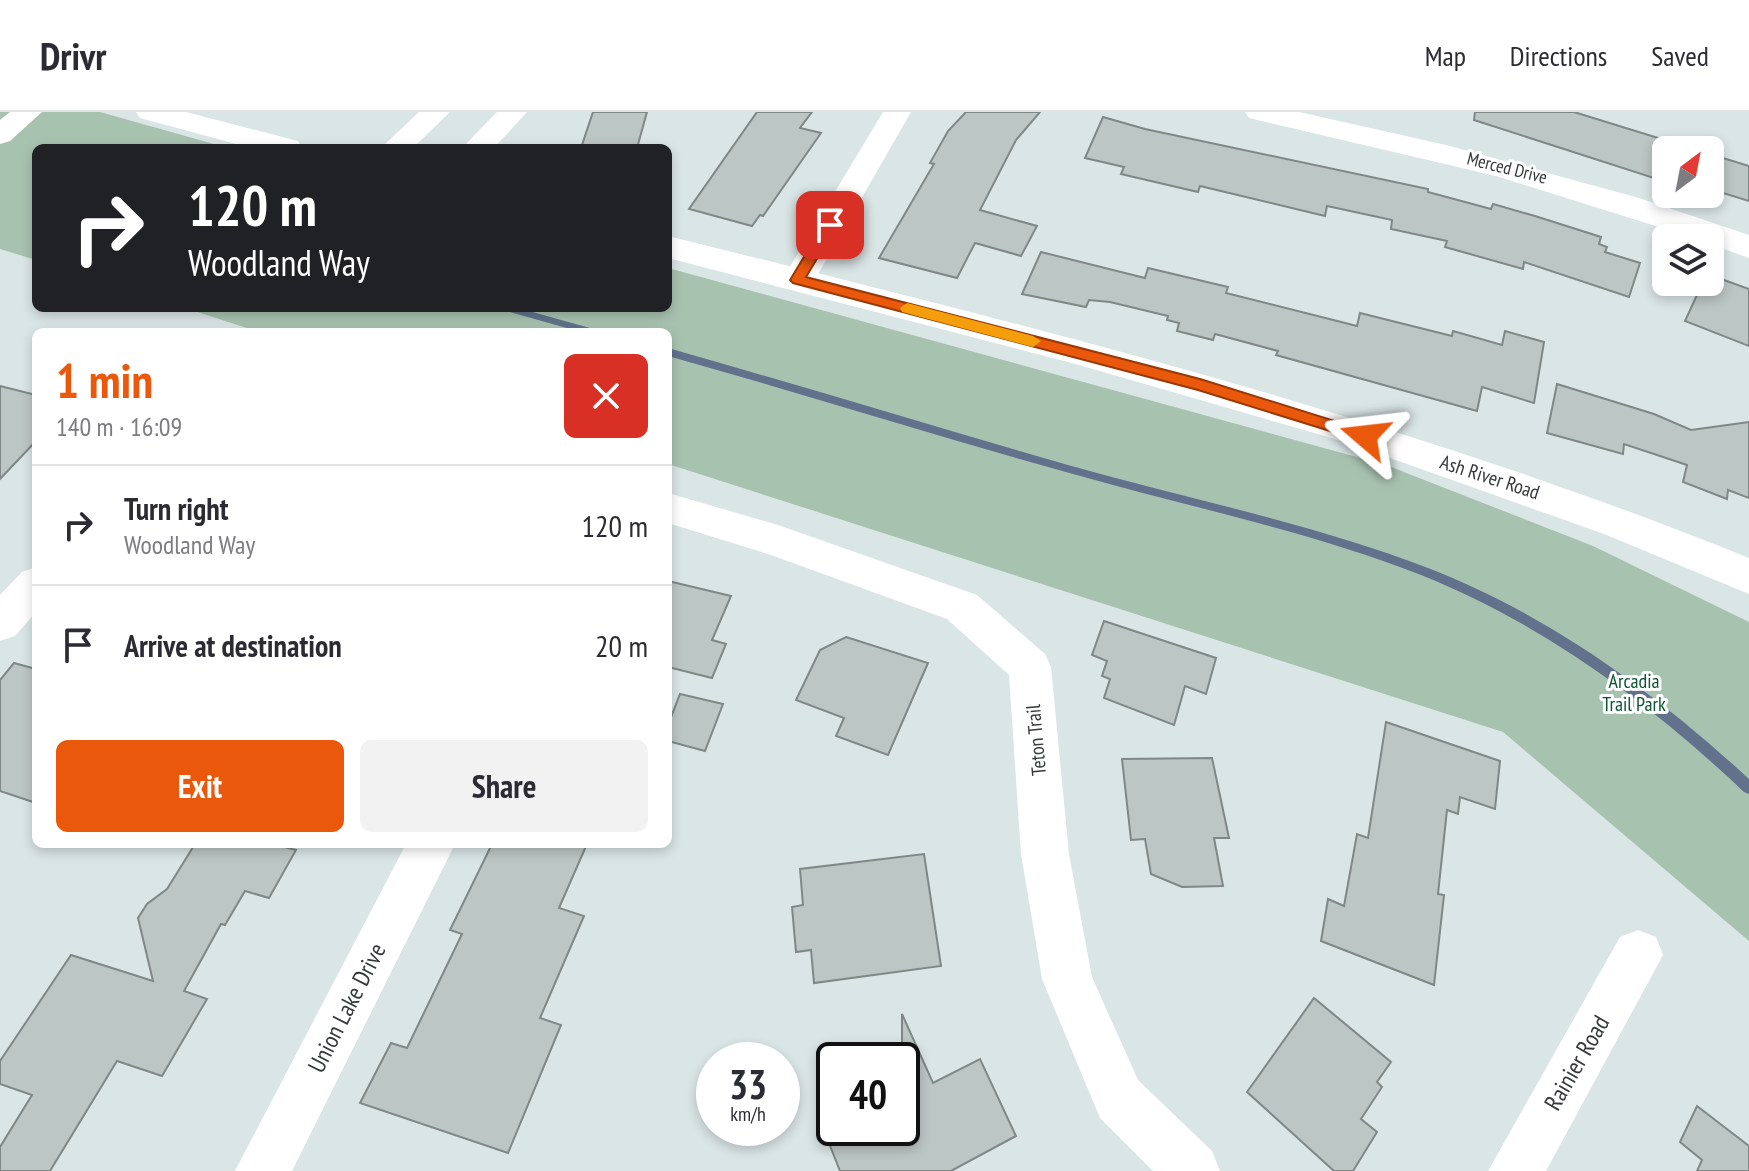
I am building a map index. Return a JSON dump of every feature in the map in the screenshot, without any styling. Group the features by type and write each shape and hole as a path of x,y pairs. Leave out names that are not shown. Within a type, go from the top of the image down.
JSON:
{"street":[{"path":"0,135 28,112"},
{"path":"151,112 272,144"},
{"path":"400,144 436,112"},
{"path":"481,144 513,112"},
{"path":"798,280 897,112"},
{"name":"Merced Drive","path":"1259,112 1556,180 1749,247"},
{"name":"Ash River Road","path":"672,248 1215,389 1528,488 1664,539 1749,576"},
{"name":"Teton Trail","path":"672,509 778,541 962,607 1030,667 1045,854 1067,979 1119,1099 1192,1171"},
{"path":"0,623 32,588"},
{"name":"Union Lake Drive","path":"263,1171 429,848"},
{"name":"Rainier Road","path":"1516,1171 1638,955"}],"green space":[{"path":"0,112 100,112 214,144 32,144 32,259 0,249"},
{"name":"Arcadia Trail Park","path":"672,269 1386,465 1593,546 1749,622 1749,941 1503,732 672,465 672,328 247,328 197,312 672,312"}],"building":[{"path":"593,112 647,112 638,144 582,144"},
{"path":"757,112 812,112 800,128 821,133 763,216 760,215 752,226 689,209"},
{"path":"966,112 1040,112 1016,140 980,210 1037,226 1021,256 975,243 957,278 879,258 934,164 930,163 948,131"},
{"path":"1475,112 1574,112 1652,136 1652,177 1474,120"},
{"path":"1103,117 1145,129 1428,189 1428,192 1491,209 1493,204 1601,237 1599,244 1607,247 1605,252 1640,263 1629,297 1524,262 1523,269 1445,247 1447,241 1391,229 1392,220 1327,206 1325,216 1200,186 1198,192 1121,174 1124,167 1085,158"},
{"path":"1724,158 1749,166 1749,201 1724,193"},
{"path":"1041,252 1145,278 1148,268 1228,287 1226,293 1357,326 1360,313 1452,336 1453,331 1502,345 1505,331 1544,342 1534,403 1482,387 1477,411 1276,355 1278,351 1215,334 1213,340 1177,331 1179,323 1167,320 1168,316 1110,302 1089,300 1086,307 1022,294"},
{"path":"1724,280 1749,289 1749,346 1685,321 1697,296 1724,296"},
{"path":"1557,384 1654,414 1691,430 1749,422 1749,498 1728,490 1727,499 1683,482 1687,465 1624,444 1623,454 1547,433"},
{"path":"0,386 32,394 32,445 0,479"},
{"path":"672,582 731,596 712,640 726,644 712,678 672,668"},
{"path":"1104,621 1216,658 1206,694 1185,686 1174,725 1104,698 1110,679 1102,676 1107,661 1092,655"},
{"path":"846,637 928,663 888,755 836,736 844,718 796,700 820,650"},
{"path":"14,663 32,668 32,802 0,791 0,680"},
{"path":"680,694 723,704 705,751 672,742 672,715"},
{"path":"1386,722 1500,761 1495,809 1460,797 1458,814 1447,810 1438,894 1444,895 1434,985 1321,941 1328,899 1344,906 1357,834 1368,838"},
{"path":"1212,758 1229,838 1214,838 1223,886 1182,887 1151,874 1145,839 1131,840 1122,759"},
{"path":"193,848 296,850 269,898 245,891 225,925 221,924 184,991 207,999 162,1076 117,1061 50,1171 0,1171 0,1147 32,1095 0,1084 0,1061 71,955 153,981 138,918 147,904 167,889"},
{"path":"490,848 585,848 559,908 584,916 540,1018 561,1025 508,1153 360,1103 391,1043 407,1048 462,934 450,930"},
{"path":"924,854 941,966 814,983 811,950 796,952 792,907 803,905 800,869"},
{"path":"1314,998 1391,1062 1377,1082 1382,1087 1361,1119 1377,1132 1353,1171 1334,1171 1247,1092"},
{"path":"902,1014 915,1042 902,1042"},
{"path":"920,1054 933,1083 980,1059 1016,1136 951,1171 840,1171 830,1146 920,1146"},
{"path":"1697,1106 1749,1146 1749,1171 1697,1171 1702,1160 1680,1142"}],"waterway":[{"path":"521,312 579,328"},
{"path":"672,353 1069,469 1326,538 1426,572 1512,612 1584,655 1686,731 1749,788"}],"slow traffic":[{"path":"907,308 1033,341"}],"route":[{"path":"830,225 798,280 1200,385 1365,436"}]}
